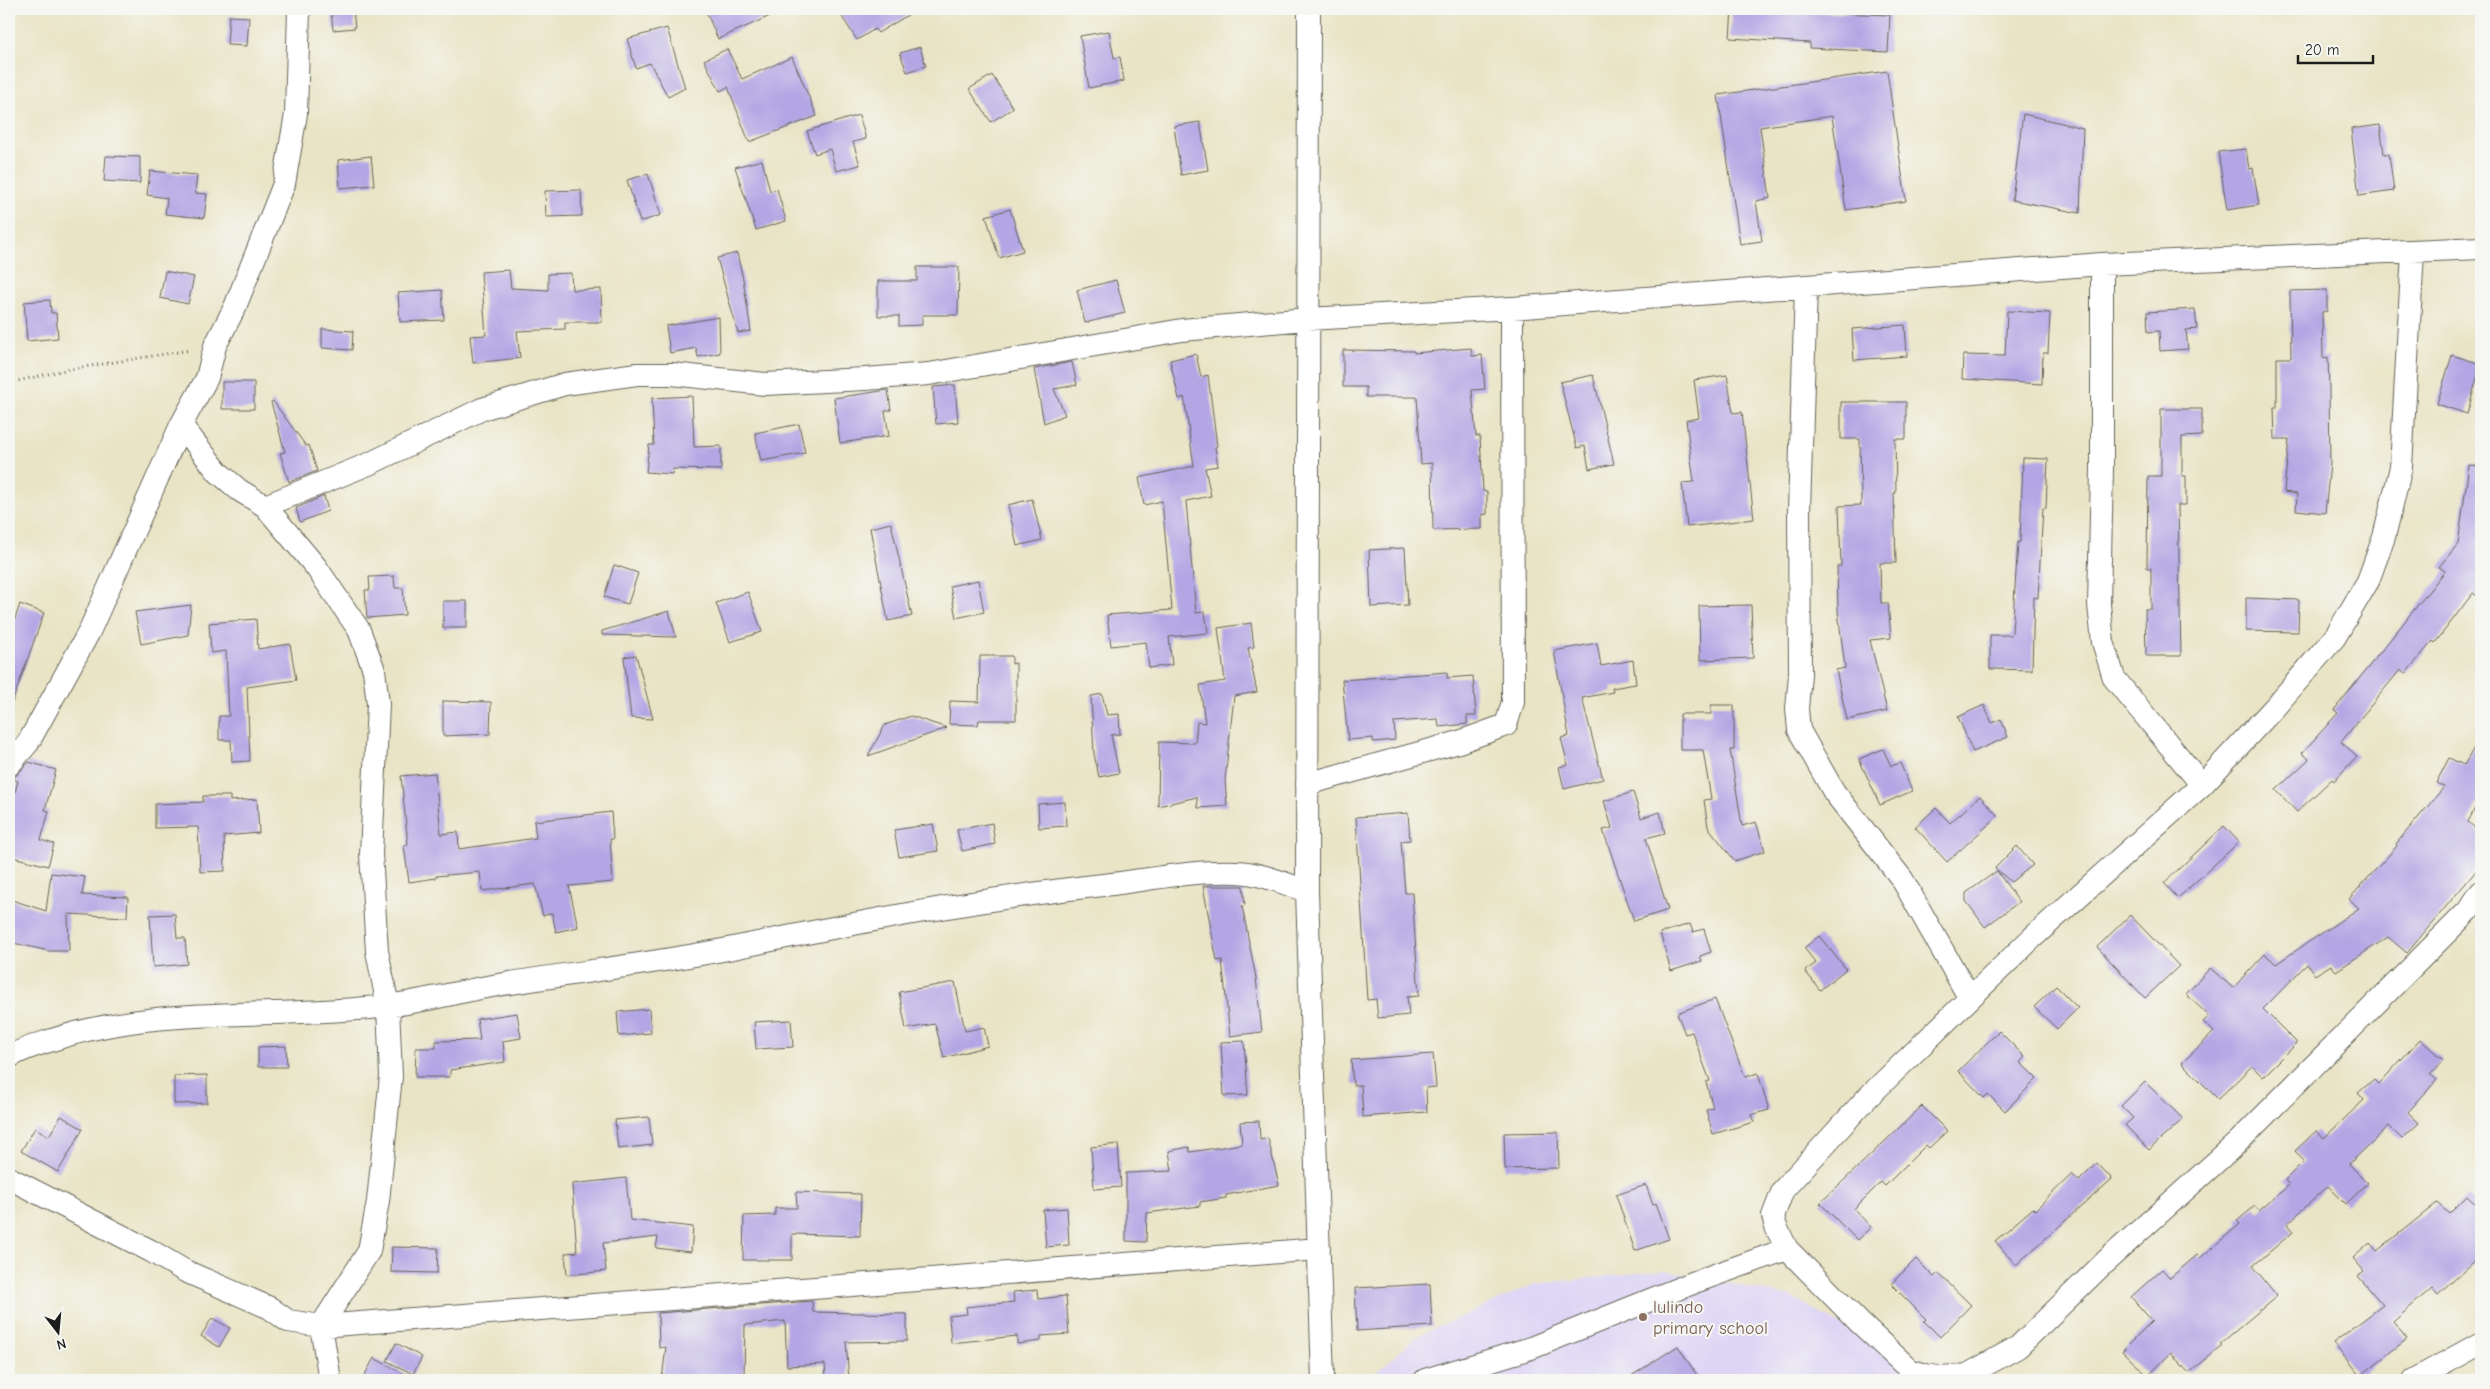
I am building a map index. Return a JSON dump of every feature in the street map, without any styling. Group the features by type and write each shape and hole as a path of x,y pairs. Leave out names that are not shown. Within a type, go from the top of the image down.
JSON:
{"street":[{"path":"9,765 28,743 89,632 181,425 207,378 215,346 235,307 284,184 296,114 299,9"},
{"path":"1309,9 1307,891 1323,1380"},
{"path":"265,506 371,463 482,409 564,384 637,374 672,374 765,384 808,383 929,374 1182,330 1307,319 1512,308 2102,264 2481,248"},
{"path":"2413,252 2401,467 2384,537 2368,581 2335,637 2274,708 2202,786 1969,997 1867,1098 1783,1190 1774,1216 1776,1227 1787,1250 1910,1370 1925,1375 1945,1378 1967,1374 2018,1347 2105,1262 2237,1143 2468,911 2481,892"},
{"path":"2102,264 2102,469 2099,605 2103,642 2114,678 2202,786"},
{"path":"1806,287 1799,511 1800,665 1797,709 1799,730 1834,792 1902,879 1969,997"},
{"path":"1307,784 1459,742 1506,725 1513,702 1512,308"},
{"path":"181,425 218,472 265,506 316,567 359,630 374,670 378,704 371,863 377,951 388,1006 391,1076 378,1201 369,1250 321,1326 330,1380"},
{"path":"9,1057 19,1051 79,1031 140,1021 192,1015 299,1013 388,1006 486,986 730,949 821,929 928,909 1077,888 1213,873 1239,872 1307,891"},
{"path":"9,1178 151,1251 185,1271 270,1308 288,1321 321,1326 1319,1249"},
{"path":"1425,1380 1531,1348 1695,1282 1787,1250"},
{"path":"2414,1380 2481,1343"}],"path":[{"path":"9,383 65,370 215,346"}],"shaded area":[{"name":"lulindo primary school","path":"1664,1270 1791,1297 1903,1361 1920,1380 1368,1380 1417,1336 1535,1284"}],"building":[{"path":"331,9 353,9 355,28 333,30"},
{"path":"705,9 786,9 718,39"},
{"path":"837,9 918,9 878,33 875,29 857,40"},
{"path":"1732,9 1890,15 1888,52 1810,48 1810,43 1730,38"},
{"path":"229,16 249,17 247,46 227,45"},
{"path":"667,28 685,88 668,97 650,63 636,68 627,39"},
{"path":"1109,31 1114,58 1120,57 1124,81 1089,88 1080,36"},
{"path":"920,47 926,66 907,72 900,53"},
{"path":"727,49 742,79 792,57 817,116 749,142 728,87 720,91 704,60"},
{"path":"1887,71 1906,201 1846,210 1832,116 1760,127 1770,198 1756,201 1762,241 1740,244 1718,95"},
{"path":"992,75 1013,108 991,122 969,89"},
{"path":"2023,114 2083,128 2080,213 2012,200"},
{"path":"859,115 866,139 853,142 860,165 836,171 830,149 815,154 807,131"},
{"path":"1200,122 1208,170 1181,175 1174,126"},
{"path":"2380,125 2384,154 2389,154 2394,191 2359,196 2351,129"},
{"path":"2246,149 2249,169 2253,168 2259,205 2227,210 2218,152"},
{"path":"106,156 140,157 140,183 104,181"},
{"path":"371,156 374,185 340,188 338,160"},
{"path":"762,160 770,191 777,189 786,221 756,230 735,167"},
{"path":"150,171 197,175 195,193 207,194 204,218 165,214 167,198 147,195"},
{"path":"648,174 661,215 640,222 627,180"},
{"path":"581,190 582,216 546,217 545,191"},
{"path":"1010,209 1023,251 999,258 986,216"},
{"path":"737,253 751,331 738,333 717,258"},
{"path":"917,267 959,267 958,315 922,315 922,325 899,326 899,316 878,316 878,281 917,281"},
{"path":"509,270 511,288 548,290 548,274 571,273 572,290 601,289 602,322 565,322 565,329 517,331 520,358 473,363 470,336 486,335 481,272"},
{"path":"165,271 194,277 188,304 160,298"},
{"path":"1116,280 1125,313 1085,323 1077,290"},
{"path":"442,290 444,320 400,322 398,293"},
{"path":"2327,290 2327,311 2322,312 2323,358 2328,357 2329,389 2330,464 2325,513 2296,510 2297,494 2284,492 2289,439 2275,439 2274,408 2277,408 2277,358 2291,358 2290,291"},
{"path":"50,300 51,313 56,313 58,338 27,341 24,302"},
{"path":"2195,309 2197,329 2186,330 2188,349 2160,351 2159,331 2148,332 2147,312"},
{"path":"2007,311 2050,313 2048,353 2043,353 2042,384 1962,379 1963,355 2005,356"},
{"path":"719,317 720,353 698,357 696,348 670,353 666,326"},
{"path":"1905,325 1907,356 1854,360 1852,329"},
{"path":"322,329 353,331 352,350 322,348"},
{"path":"1471,348 1472,356 1482,355 1485,389 1472,390 1476,436 1480,436 1483,491 1487,492 1487,514 1482,515 1482,529 1433,530 1432,463 1421,464 1417,397 1366,397 1366,387 1343,387 1343,350 1414,351 1414,353"},
{"path":"1196,354 1201,377 1208,375 1218,466 1205,468 1211,496 1186,501 1196,613 1205,612 1208,633 1169,637 1172,665 1149,668 1146,642 1111,646 1107,615 1172,610 1162,501 1144,505 1139,478 1194,466 1184,397 1179,399 1170,360"},
{"path":"2452,355 2481,364 2467,414 2437,404"},
{"path":"1072,362 1077,385 1054,389 1065,415 1044,423 1034,369"},
{"path":"1593,375 1614,464 1589,469 1585,446 1577,448 1560,382"},
{"path":"1727,375 1733,413 1742,412 1754,519 1687,527 1682,483 1694,482 1686,420 1699,418 1694,380"},
{"path":"222,382 254,382 254,409 222,409"},
{"path":"955,385 958,422 936,424 933,387"},
{"path":"888,390 891,410 885,411 889,436 840,443 834,398"},
{"path":"692,396 694,447 721,446 721,470 673,469 672,474 646,472 649,445 654,445 652,398"},
{"path":"273,401 306,446 309,445 317,471 289,482 280,453 285,452 271,402"},
{"path":"1841,402 1906,402 1906,439 1895,439 1896,563 1880,563 1881,603 1888,603 1891,638 1870,640 1887,711 1847,720 1836,670 1845,668 1838,611 1837,566 1841,566 1839,506 1861,505 1860,439 1841,439"},
{"path":"2161,409 2202,409 2202,436 2182,437 2182,476 2186,476 2186,505 2178,505 2181,656 2146,656 2145,609 2151,609 2151,568 2147,568 2148,476 2161,476"},
{"path":"799,424 805,453 761,461 755,433"},
{"path":"2023,458 2048,459 2046,508 2043,508 2038,598 2034,597 2032,670 1990,669 1990,635 2011,635 2012,632 2018,542 2020,542"},
{"path":"2469,465 2481,466 2481,599 2473,593 2435,643 2433,641 2405,674 2400,670 2341,742 2357,756 2334,781 2332,779 2297,812 2276,790 2309,759 2302,753 2338,713 2334,710 2445,571 2439,567 2458,544"},
{"path":"324,496 328,511 300,522 296,508"},
{"path":"1032,499 1042,540 1017,546 1008,505"},
{"path":"891,523 912,616 888,621 870,528"},
{"path":"1405,548 1408,605 1371,607 1369,550"},
{"path":"614,565 638,573 628,604 604,597"},
{"path":"394,576 395,588 403,588 405,615 367,618 365,590 370,590 369,577"},
{"path":"978,580 984,612 956,618 950,586"},
{"path":"748,592 762,632 730,642 716,603"},
{"path":"2246,598 2299,600 2298,632 2246,631"},
{"path":"443,601 467,601 467,628 443,628"},
{"path":"20,604 44,613 12,703 9,703 9,636"},
{"path":"191,605 188,635 141,644 135,612"},
{"path":"1751,605 1753,658 1700,660 1699,606"},
{"path":"669,611 676,637 602,635 602,631"},
{"path":"256,619 258,649 290,644 296,680 247,687 250,761 232,762 231,740 219,740 219,716 229,716 226,651 211,653 209,623"},
{"path":"1251,623 1254,647 1248,648 1257,692 1234,696 1225,780 1227,806 1198,808 1197,797 1158,806 1159,742 1195,743 1197,722 1205,723 1200,685 1225,681 1218,628"},
{"path":"1597,643 1601,666 1633,660 1636,684 1612,688 1613,692 1582,698 1603,779 1564,789 1559,767 1568,765 1561,738 1569,736 1554,651"},
{"path":"636,655 653,719 631,718 624,657"},
{"path":"980,656 1012,656 1012,664 1016,663 1016,720 979,720 978,725 949,724 950,701 979,702"},
{"path":"1447,672 1447,678 1473,676 1476,716 1467,716 1467,724 1439,727 1438,719 1394,722 1395,740 1373,742 1373,738 1348,740 1342,680"},
{"path":"1102,694 1107,715 1119,714 1120,734 1111,735 1119,773 1099,777 1094,754 1091,696"},
{"path":"443,701 491,702 490,734 443,736"},
{"path":"1711,705 1734,705 1734,750 1730,750 1742,826 1756,822 1765,851 1735,861 1708,827 1704,800 1711,799 1703,750 1680,750 1680,714 1711,714"},
{"path":"1984,705 1992,723 2001,719 2008,737 1973,752 1958,717"},
{"path":"911,716 947,728 868,756 885,725"},
{"path":"2481,736 2481,796 2468,822 2481,833 2481,865 2407,953 2388,937 2336,971 2331,965 2315,975 2307,964 2263,1009 2297,1043 2263,1077 2252,1066 2218,1099 2182,1063 2214,1032 2203,1022 2209,1016 2186,994 2210,968 2233,988 2265,954 2276,964 2359,908 2349,899 2397,846 2396,844 2444,787 2436,783 2449,758 2464,765"},
{"path":"1883,749 1891,766 1900,763 1912,791 1880,805 1859,759"},
{"path":"29,762 56,770 45,810 49,811 41,840 54,844 48,866 9,856 9,815 18,781 13,779"},
{"path":"435,773 441,834 458,832 459,849 536,838 534,821 611,812 613,839 610,839 613,882 569,886 578,927 556,932 552,913 543,916 535,884 482,891 480,872 436,876 436,878 409,882 404,846 408,845 401,776"},
{"path":"1633,792 1641,818 1660,812 1665,833 1646,838 1668,910 1634,921 1603,830 1612,828 1604,801"},
{"path":"203,796 230,796 230,801 257,799 259,833 224,836 225,871 200,872 198,827 155,828 155,804 203,802"},
{"path":"1980,796 1998,816 1947,862 1915,827 1936,808 1950,823"},
{"path":"1065,802 1066,826 1039,828 1038,804"},
{"path":"1408,813 1410,840 1401,841 1405,893 1412,893 1419,996 1407,997 1409,1015 1378,1018 1376,999 1367,1000 1356,817"},
{"path":"992,823 995,844 962,851 957,830"},
{"path":"933,824 938,851 899,857 894,830"},
{"path":"2224,826 2239,842 2178,898 2164,883"},
{"path":"2017,846 2033,865 2011,882 1995,868"},
{"path":"1997,871 2019,902 1985,927 1966,901 1966,893"},
{"path":"51,873 85,877 82,895 128,897 127,917 68,914 69,951 49,951 9,942 9,899 46,911"},
{"path":"1203,886 1243,886 1245,905 1242,906 1256,978 1262,1032 1230,1036 1222,960 1217,961"},
{"path":"175,914 177,938 185,938 187,964 153,967 150,915"},
{"path":"2130,915 2179,966 2145,998 2097,947"},
{"path":"1690,924 1693,932 1704,929 1711,952 1700,956 1702,961 1671,971 1660,933"},
{"path":"1819,936 1846,969 1820,990 1805,971 1816,963 1804,948"},
{"path":"955,982 965,1031 984,1027 988,1046 944,1058 935,1024 906,1029 899,992"},
{"path":"2056,986 2078,1008 2057,1029 2034,1007"},
{"path":"1715,999 1745,1077 1758,1073 1769,1110 1751,1115 1754,1122 1713,1134 1706,1110 1713,1108 1706,1082 1710,1081 1692,1032 1685,1034 1677,1013"},
{"path":"649,1009 651,1033 619,1036 617,1012"},
{"path":"517,1013 521,1038 503,1041 505,1062 450,1070 450,1077 415,1077 416,1048 436,1048 436,1041 480,1040 477,1019"},
{"path":"791,1020 793,1047 756,1049 754,1022"},
{"path":"1999,1031 2025,1057 2020,1062 2037,1079 2005,1111 1988,1094 1984,1098 1958,1071"},
{"path":"2420,1039 2443,1060 2430,1074 2437,1080 2408,1112 2419,1123 2402,1139 2389,1126 2349,1164 2368,1183 2346,1204 2328,1186 2287,1224 2293,1232 2253,1266 2277,1296 2189,1373 2171,1353 2148,1376 2122,1351 2152,1321 2131,1297 2162,1269 2170,1278 2197,1255 2200,1258 2240,1224 2237,1221 2255,1206 2259,1211 2289,1185 2285,1180 2304,1161 2295,1151 2317,1130 2324,1138 2364,1100 2358,1093 2374,1079 2379,1084"},
{"path":"1244,1041 1248,1095 1224,1096 1221,1042"},
{"path":"286,1046 287,1067 258,1067 258,1047"},
{"path":"1433,1054 1436,1087 1426,1088 1427,1112 1363,1117 1361,1085 1353,1085 1351,1060"},
{"path":"207,1075 207,1103 174,1104 174,1076"},
{"path":"2145,1082 2183,1119 2149,1150 2125,1125 2133,1118 2121,1106"},
{"path":"1922,1106 1947,1131 1929,1148 1926,1145 1885,1186 1881,1182 1854,1209 1871,1227 1857,1240 1820,1203"},
{"path":"61,1116 83,1129 58,1172 21,1151 35,1128 49,1136"},
{"path":"649,1117 652,1145 618,1149 615,1120"},
{"path":"1259,1121 1260,1140 1268,1138 1279,1185 1226,1195 1226,1198 1200,1202 1200,1206 1147,1213 1146,1242 1126,1241 1126,1173 1172,1171 1169,1151 1189,1147 1190,1152 1242,1144 1240,1122"},
{"path":"1558,1132 1559,1168 1505,1169 1504,1133"},
{"path":"1118,1144 1121,1187 1094,1189 1091,1147"},
{"path":"2097,1163 2112,1179 2016,1265 1995,1241 2033,1208 2035,1210 2072,1174 2079,1181"},
{"path":"626,1178 630,1220 693,1227 691,1252 656,1248 658,1237 603,1243 606,1271 567,1275 565,1253 577,1252 572,1184"},
{"path":"1646,1185 1653,1205 1656,1203 1669,1239 1635,1251 1616,1195"},
{"path":"796,1192 861,1194 860,1236 792,1234 792,1260 743,1260 744,1216 775,1215 775,1208 797,1208"},
{"path":"2467,1196 2481,1209 2481,1255 2438,1295 2432,1288 2393,1322 2407,1339 2360,1376 2333,1343 2383,1305 2358,1276 2364,1271 2353,1258 2370,1243 2377,1251 2437,1203 2449,1214"},
{"path":"1067,1208 1069,1245 1046,1247 1043,1210"},
{"path":"392,1247 438,1248 437,1273 391,1272"},
{"path":"1916,1259 1934,1277 1938,1273 1971,1305 1940,1337 1924,1321 1926,1319 1891,1284"},
{"path":"1430,1284 1432,1326 1357,1331 1355,1288"},
{"path":"1037,1290 1038,1299 1066,1296 1069,1334 1041,1336 1041,1341 1017,1344 1017,1336 951,1343 949,1316 967,1314 966,1307 1014,1302 1013,1292"},
{"path":"812,1301 813,1312 907,1314 907,1341 846,1342 849,1380 826,1380 825,1364 787,1366 785,1321 745,1325 744,1377 694,1376 694,1380 662,1379 666,1347 659,1348 658,1313"},
{"path":"212,1318 230,1328 219,1347 201,1336"},
{"path":"396,1343 422,1357 413,1374 387,1361"},
{"path":"1678,1346 1700,1380 1625,1380"},
{"path":"374,1358 416,1380 362,1380"}],"place":[{"name":"lulindo primary school","path":"1643,1317"}]}
